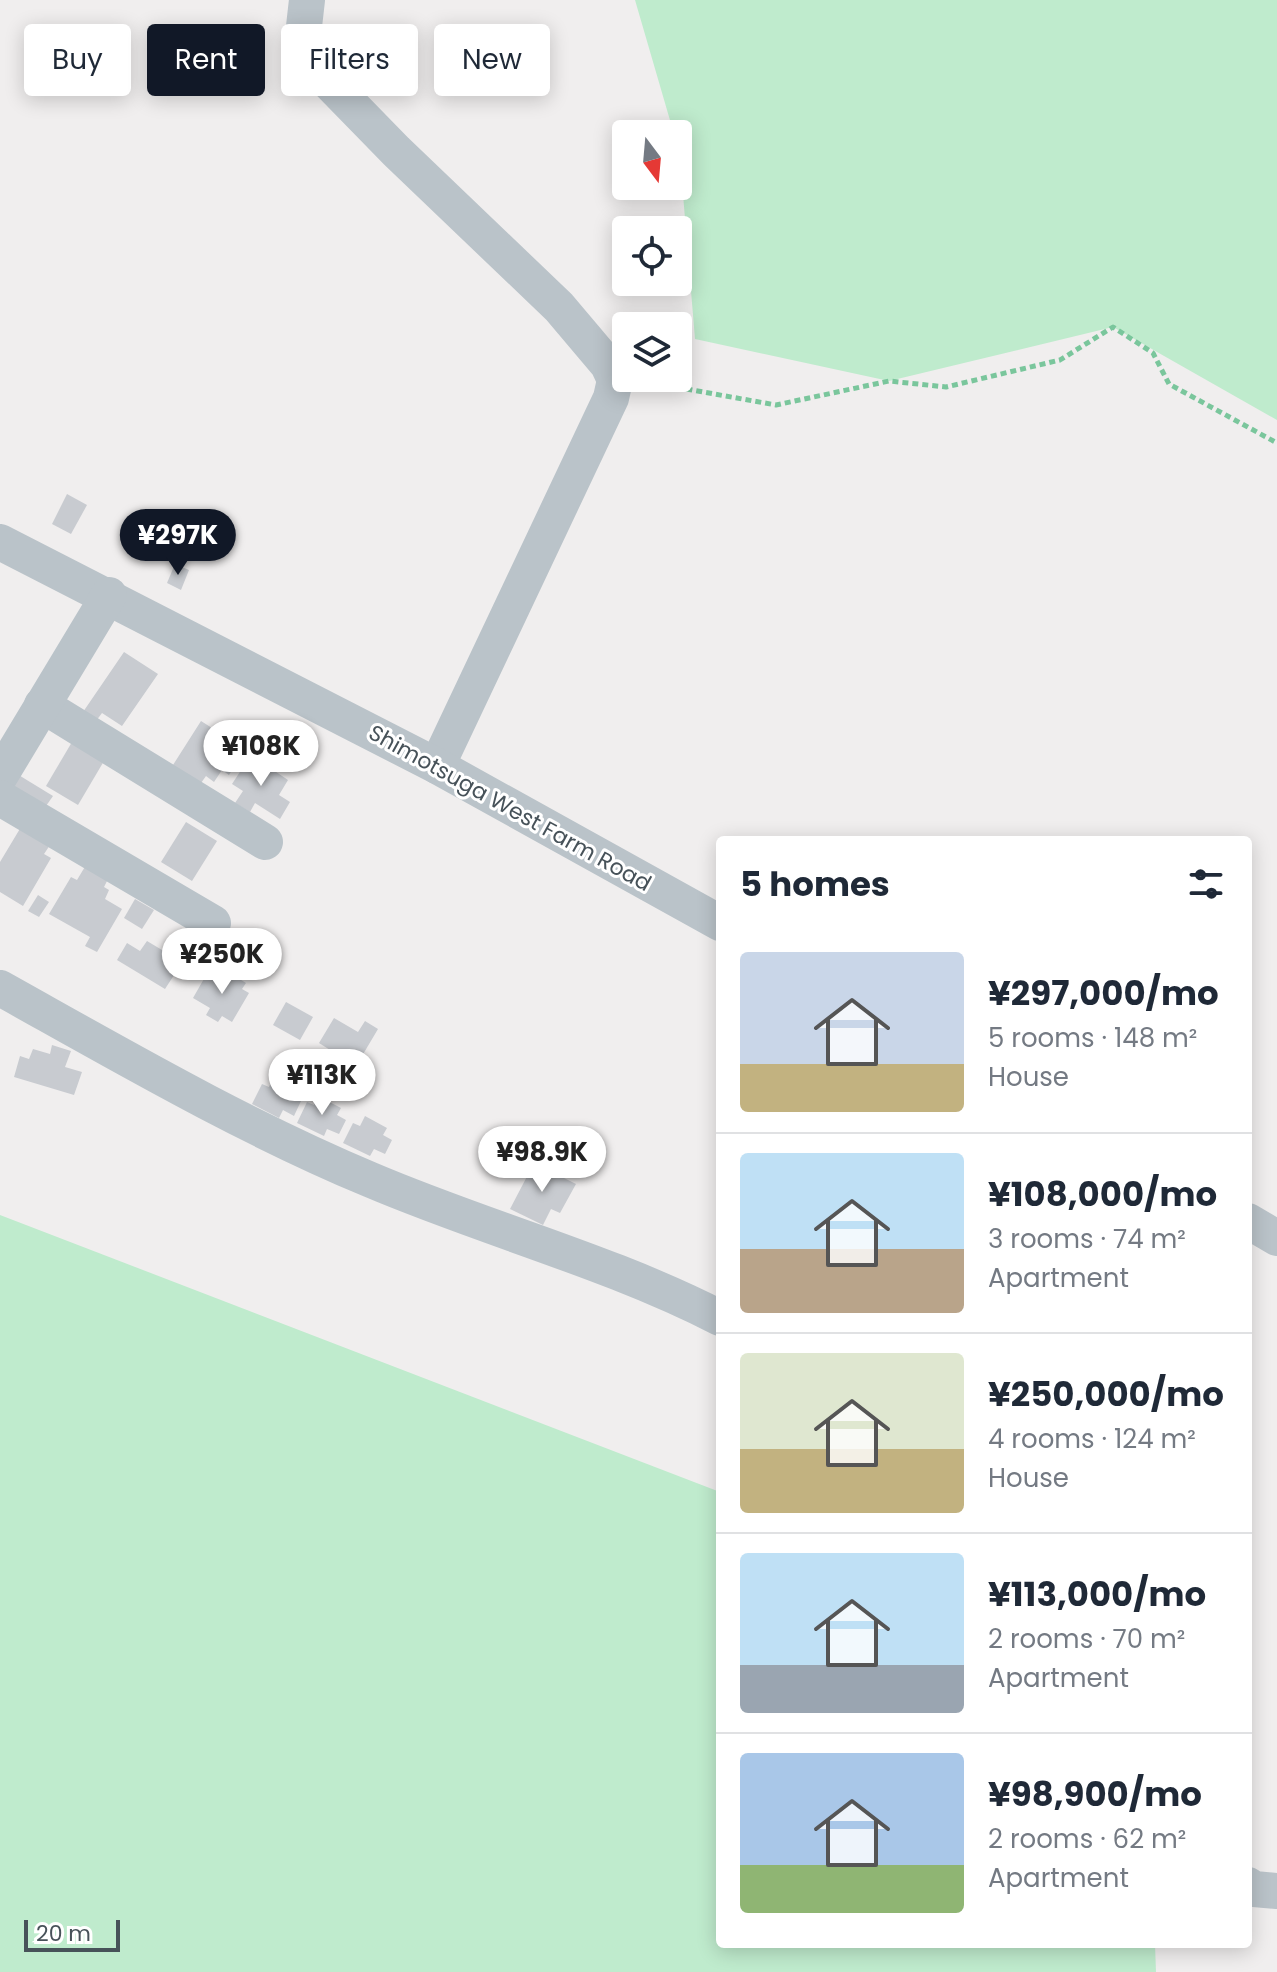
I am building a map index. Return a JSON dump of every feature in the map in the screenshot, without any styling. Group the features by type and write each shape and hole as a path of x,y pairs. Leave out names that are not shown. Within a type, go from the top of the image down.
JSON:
{"street":[{"path":"307,0 302,44 316,69 396,151 559,307 612,374"},
{"path":"437,766 612,392"},
{"name":"Shimotsuga West Farm Road","path":"0,542 109,595 437,766 716,921"},
{"path":"0,776 109,595"},
{"path":"42,705 265,842"},
{"path":"0,798 213,923"},
{"path":"0,988 233,1118 371,1181 615,1272 716,1316"},
{"path":"1252,1223 1277,1238"},
{"path":"1252,1888 1277,1891"}],"path":[{"path":"692,388 776,405 889,381 946,387 1060,360 1113,327 1153,353 1169,384 1277,443"}],"green space":[{"path":"635,0 1277,0 1277,420 1113,327 889,381 695,339 691,296 692,216 685,216 683,200 692,200 692,120 670,120"},
{"path":"0,1215 716,1490 716,1948 1155,1948 1156,1972 0,1972"}],"building":[{"path":"67,494 87,505 71,534 52,524"},
{"path":"175,564 189,570 181,590 167,583"},
{"path":"124,652 158,674 122,726 102,713 96,721 83,712"},
{"path":"201,721 245,749 229,775 222,770 214,782 206,776 201,783 173,765"},
{"path":"72,742 104,761 78,805 46,786"},
{"path":"251,755 288,780 279,795 290,802 280,819 255,803 250,812 235,803 243,791 232,784"},
{"path":"17,774 53,796 46,806 10,785"},
{"path":"186,822 217,841 192,881 161,862"},
{"path":"21,827 50,845 44,854 51,858 23,906 0,892 0,862"},
{"path":"86,865 109,877 104,887 109,890 105,899 122,909 97,952 85,946 90,937 49,914 71,877 77,880"},
{"path":"38,895 49,902 39,917 28,911"},
{"path":"135,899 154,910 142,929 124,918"},
{"path":"147,941 167,953 172,946 187,955 165,989 117,960 127,943 140,951"},
{"path":"209,970 229,982 233,975 246,983 242,989 249,993 232,1022 222,1016 218,1022 206,1015 210,1008 193,998"},
{"path":"286,1002 313,1017 300,1040 273,1025"},
{"path":"334,1018 358,1032 365,1021 378,1029 362,1056 352,1050 346,1060 319,1043"},
{"path":"52,1045 71,1051 65,1067 82,1072 74,1095 14,1077 20,1056 29,1059 33,1049 50,1054"},
{"path":"273,1078 296,1089 292,1096 301,1101 294,1116 283,1110 279,1118 252,1104 262,1084 269,1087"},
{"path":"318,1096 341,1108 337,1115 346,1120 339,1134 327,1129 324,1136 297,1123 307,1102 314,1105"},
{"path":"365,1116 387,1128 383,1135 392,1140 385,1154 374,1149 370,1156 343,1143 353,1123 360,1126"},
{"path":"534,1163 576,1184 560,1213 551,1209 543,1225 510,1209"}]}
